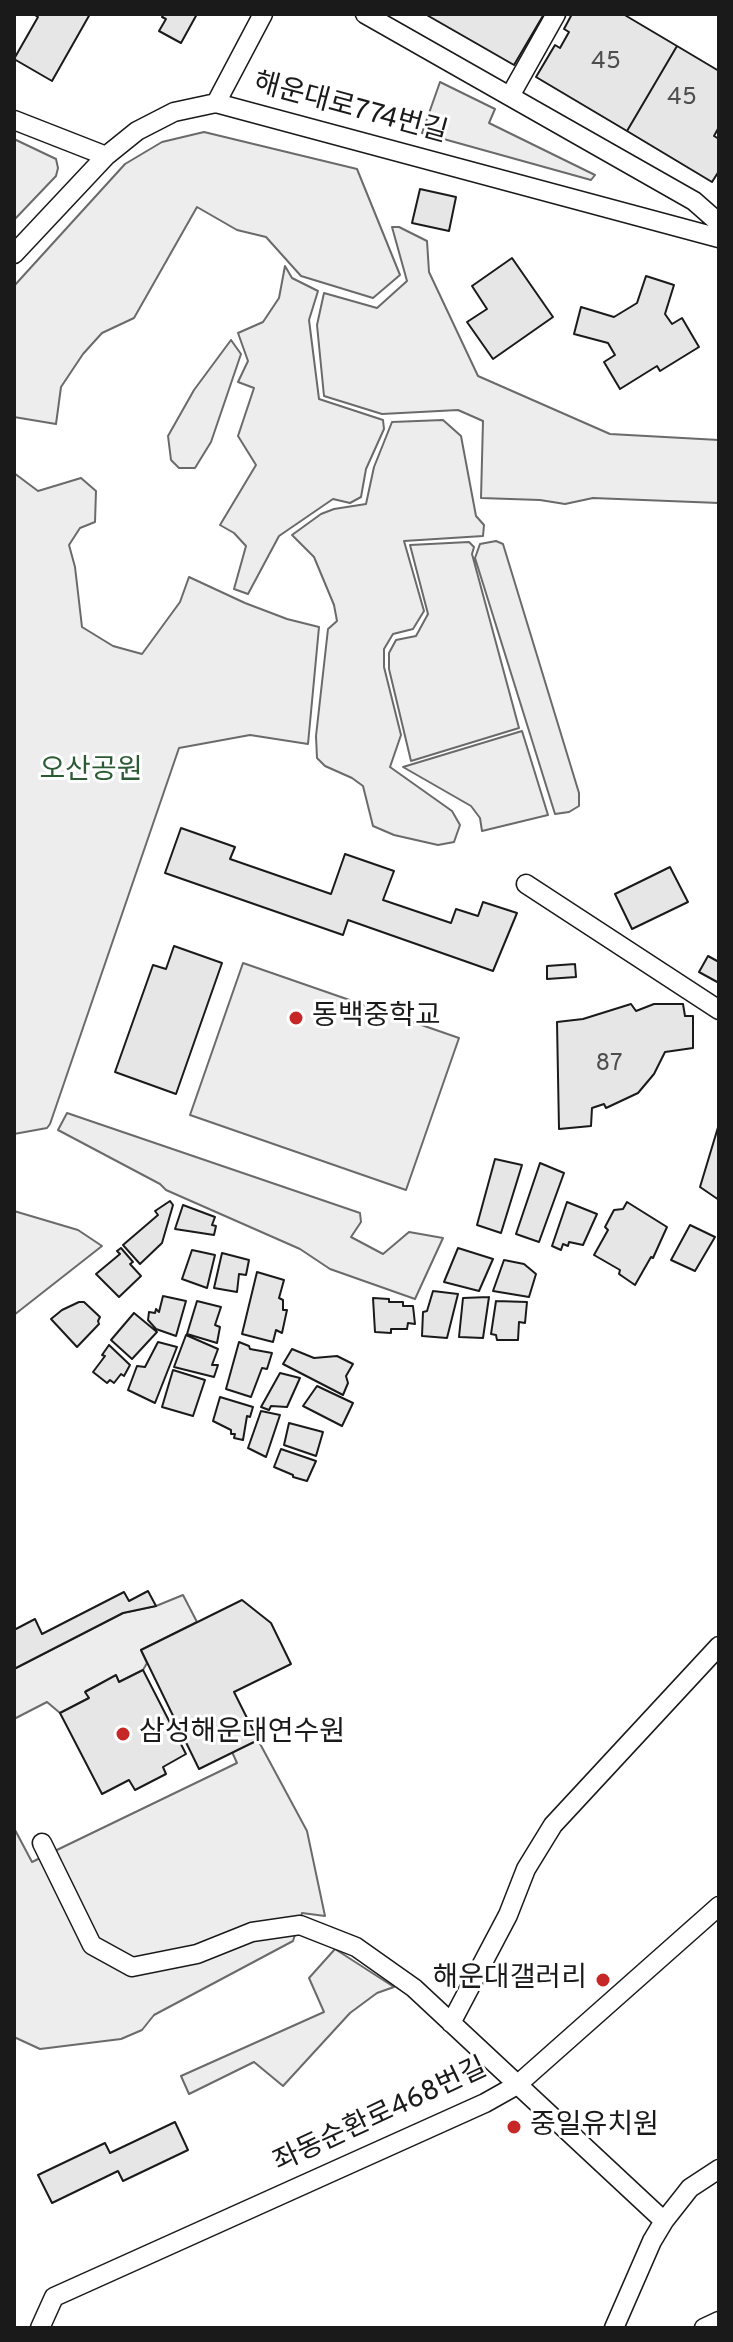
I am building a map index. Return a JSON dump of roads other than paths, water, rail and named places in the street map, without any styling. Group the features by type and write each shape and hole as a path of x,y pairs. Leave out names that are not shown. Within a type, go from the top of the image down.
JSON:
{"street":[{"path":"216,103 263,14"},
{"path":"365,14 694,201 719,223"},
{"path":"510,96 556,14"},
{"name":"해운대로774번길","path":"14,254 106,156 137,131 174,112 216,103 719,238"},
{"path":"14,120 106,156"},
{"path":"526,884 719,1010"},
{"path":"451,2023 508,1915 526,1869 553,1825 719,1646"},
{"path":"42,1843 92,1945 132,1967 197,1954 252,1932 300,1925 356,1947 414,1988 664,2221"},
{"name":"좌동순환로468번길","path":"40,2328 54,2297 485,2103 517,2085 719,1906"},
{"path":"614,2328 652,2241 664,2221 690,2188 719,2169"},
{"path":"704,2328 719,2321"}],"place":[{"name":"동백중학교","path":"296,1018"},
{"name":"삼성해운대연수원","path":"123,1734"},
{"name":"해운대갤러리","path":"603,1980"},
{"name":"중일유치원","path":"514,2127"}],"park label":[{"name":"오산공원","path":"91,772"}]}
